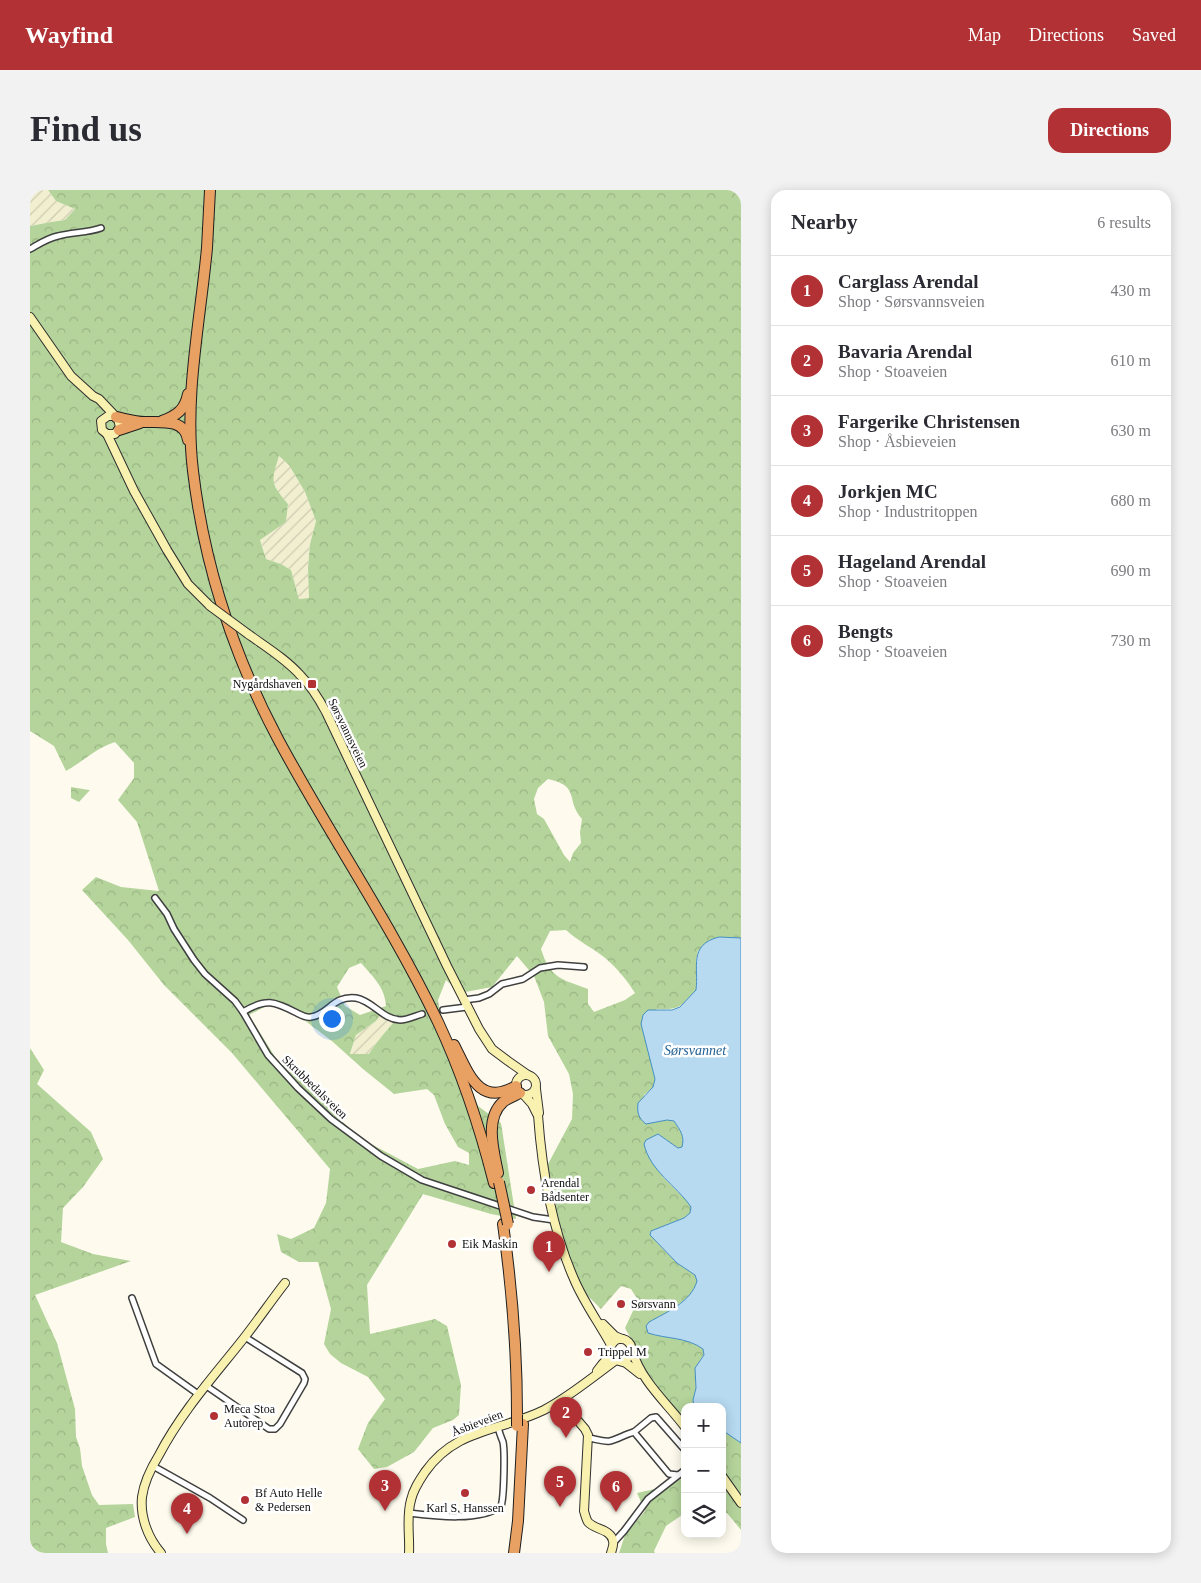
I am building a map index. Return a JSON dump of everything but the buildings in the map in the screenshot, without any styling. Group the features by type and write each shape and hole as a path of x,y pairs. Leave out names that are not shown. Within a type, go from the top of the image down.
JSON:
{"highway":[{"path":"193,471 190,434 192,371 206,248 210,190"},
{"path":"216,190 198,375 196,437 202,499 217,571 234,628 257,684 284,739 418,973 472,1080 478,1087 493,1093 519,1089"},
{"path":"161,422 178,414 185,406 192,371"},
{"path":"115,416 143,422 174,423 183,428 187,434 211,569 228,624 251,683 278,738 417,981 438,1023 474,1114 496,1182"},
{"path":"118,431 143,422"},
{"path":"449,1035 480,1116 515,1272 521,1340 518,1521 514,1553"},
{"path":"496,1182 491,1131 493,1121 496,1110 519,1089"},
{"path":"509,1553 520,1425"}],"main road":[{"path":"30,317 71,376 103,403 120,422 118,431 112,435 106,434 102,430 101,409 93,396"},
{"path":"102,421 108,416 115,416"},
{"name":"Sørsvannsveien","path":"118,431 118,455"},
{"name":"Sørsvannsveien","path":"106,434 118,455 134,491 188,584 210,606 288,663 310,686 326,712 465,1003 488,1044 528,1075"},
{"name":"Sørsvannsveien","path":"508,1061 514,1071 519,1089 532,1104 538,1116"},
{"path":"528,1075 536,1080 536,1090 531,1094 519,1089 520,1077 528,1075"},
{"name":"Sørsvannsveien","path":"536,1090 542,1162 554,1220 574,1279 583,1298 598,1320 610,1347"},
{"path":"161,1553 148,1532 142,1509 145,1486 153,1466 172,1430 285,1283"},
{"name":"Sørsvannsveien","path":"598,1320 615,1336 622,1339"},
{"path":"645,1379 626,1363 611,1355 610,1347 616,1340 622,1339 629,1342 636,1365 645,1379 681,1422"},
{"name":"Åsbieveien","path":"592,1378 606,1359 610,1347"},
{"path":"618,1360 626,1359 632,1350"},
{"name":"Åsbieveien","path":"408,1553 411,1499 416,1487 429,1467 440,1455 466,1437 531,1416 561,1401 618,1360"},
{"path":"561,1401 585,1430 589,1438 584,1511 590,1524 608,1533 614,1542 611,1553"},
{"path":"726,1481 741,1502"}],"street":[{"path":"30,250 50,238 92,232 101,228"},
{"name":"Skrubbedalsveien","path":"155,898 167,914 174,929 194,960 243,1012 268,1055 298,1088 331,1119 381,1156 422,1180 533,1217 554,1220"},
{"path":"443,1010 489,994 502,984 524,978 540,968 558,965 584,968"},
{"path":"243,1012 256,1005 272,1002 309,1018 319,1014 339,1000 351,998 364,1000 388,1018 399,1020 422,1014"},
{"path":"132,1298 156,1364 198,1394"},
{"path":"205,1385 269,1430 275,1429 280,1424 304,1383 304,1376 302,1372 245,1337"},
{"path":"589,1438 604,1441 612,1440 634,1432 651,1418 656,1417 683,1448"},
{"path":"409,1513 472,1517 487,1514 499,1508 503,1494 504,1453 498,1427"},
{"path":"634,1432 669,1474 678,1475"},
{"path":"153,1466 210,1498 243,1520"},
{"path":"614,1542 648,1499 681,1473"}],"shaded area":[{"path":"32,190 48,190 56,201 75,209 65,220 30,226 30,197"},
{"path":"278,455 289,465 305,492 316,521 310,544 308,567 310,598 299,599 291,570 266,559 260,539 286,522 288,504 278,493 272,477"},
{"path":"382,1012 393,1023 369,1054 350,1055 356,1035 376,1021"}],"green space":[{"path":"48,190 741,190 741,938 719,937 698,951 696,990 680,1006 671,1009 657,1009 641,1024 655,1079 653,1087 644,1095 646,1124 667,1120 674,1121 680,1130 683,1140 682,1147 678,1148 658,1134 646,1152 663,1177 691,1207 690,1213 684,1218 651,1231 650,1235 677,1263 695,1275 698,1281 690,1296 666,1313 654,1335 686,1341 703,1349 704,1354 695,1368 696,1388 693,1403 681,1403 681,1419 643,1372 633,1342 625,1328 638,1300 631,1289 621,1286 601,1309 581,1289 555,1232 556,1196 547,1166 572,1119 573,1094 569,1074 548,1036 544,1002 534,976 517,956 492,987 460,993 446,980 438,1000 442,1024 457,1050 478,1106 501,1123 516,1219 491,1214 423,1194 367,1285 370,1334 435,1319 447,1326 461,1385 459,1415 453,1420 433,1428 414,1452 387,1467 374,1469 358,1449 368,1423 385,1399 368,1377 341,1363 330,1354 324,1344 331,1309 318,1262 299,1262 281,1252 277,1234 291,1239 314,1228 326,1203 330,1169 232,1053 164,985 128,940 82,890 96,877 121,887 159,891 137,822 118,800 134,778 134,763 115,742 96,751 66,771 54,746 30,731 30,226 65,220 75,209 56,201","holes":["279,456 289,465 305,492 316,521 310,544 308,567 309,598 299,599 291,570 266,559 260,540 286,522 288,504 274,482","548,779 565,786 569,790 574,806 582,819 581,843 573,853 570,862 564,855 544,819 537,814 534,799 538,788","566,930 599,953 621,974 635,993 625,1000 594,1012 588,1004 588,989 558,976 544,959 541,949 550,931","361,963 381,988 386,1006 360,1015 345,1006 337,987 349,968","270,1004 295,1013 333,1042 394,1094 427,1089 434,1095 445,1124 458,1147 469,1153 469,1165 455,1161 418,1169 371,1144 350,1129 306,1085 277,1060 249,1015","382,1012 393,1023 369,1054 350,1054 356,1035 376,1021"]},
{"path":"71,787 90,790 79,802 71,798"},
{"path":"30,1048 44,1070 37,1084 91,1132 103,1159 83,1187 63,1208 61,1242 93,1254 131,1261 35,1295 57,1343 75,1409 76,1437 80,1448 82,1466 92,1495 99,1505 133,1504 135,1517 106,1528 108,1553 30,1553"},
{"path":"726,1433 741,1443 741,1530 727,1513"},
{"path":"681,1479 681,1516 666,1526 654,1551 655,1553 619,1553 625,1535 645,1511 637,1493 655,1489"}],"water":[{"name":"Sørsvannet","path":"719,937 741,938 741,1443 726,1433 726,1403 694,1403 696,1388 695,1368 704,1355 703,1349 690,1342 648,1333 646,1326 649,1322 684,1301 697,1281 695,1275 677,1263 650,1235 651,1231 684,1218 690,1213 691,1207 652,1162 644,1144 646,1140 658,1134 678,1148 682,1147 683,1140 680,1130 674,1121 667,1120 646,1124 639,1115 638,1103 653,1087 655,1079 641,1024 643,1015 648,1010 672,1010 680,1007 696,990 697,958 703,945"}],"place":[{"name":"Nygårdshaven","path":"312,684"},
{"name":"Arendal Bådsenter","path":"531,1190"},
{"name":"Eik Maskin","path":"452,1244"},
{"name":"Carglass Arendal","path":"549,1272"},
{"name":"Sørsvann","path":"621,1304"},
{"name":"Trippel M","path":"588,1352"},
{"name":"Meca Stoa Autorep","path":"214,1416"},
{"name":"Bavaria Arendal","path":"566,1438"},
{"name":"Karl S. Hanssen","path":"465,1493"},
{"name":"Bf Auto Helle & Pedersen","path":"245,1500"},
{"name":"Hageland Arendal","path":"560,1507"},
{"name":"Fargerike Christensen","path":"385,1511"},
{"name":"Bengts","path":"616,1512"},
{"name":"Jorkjen MC","path":"187,1534"}]}
